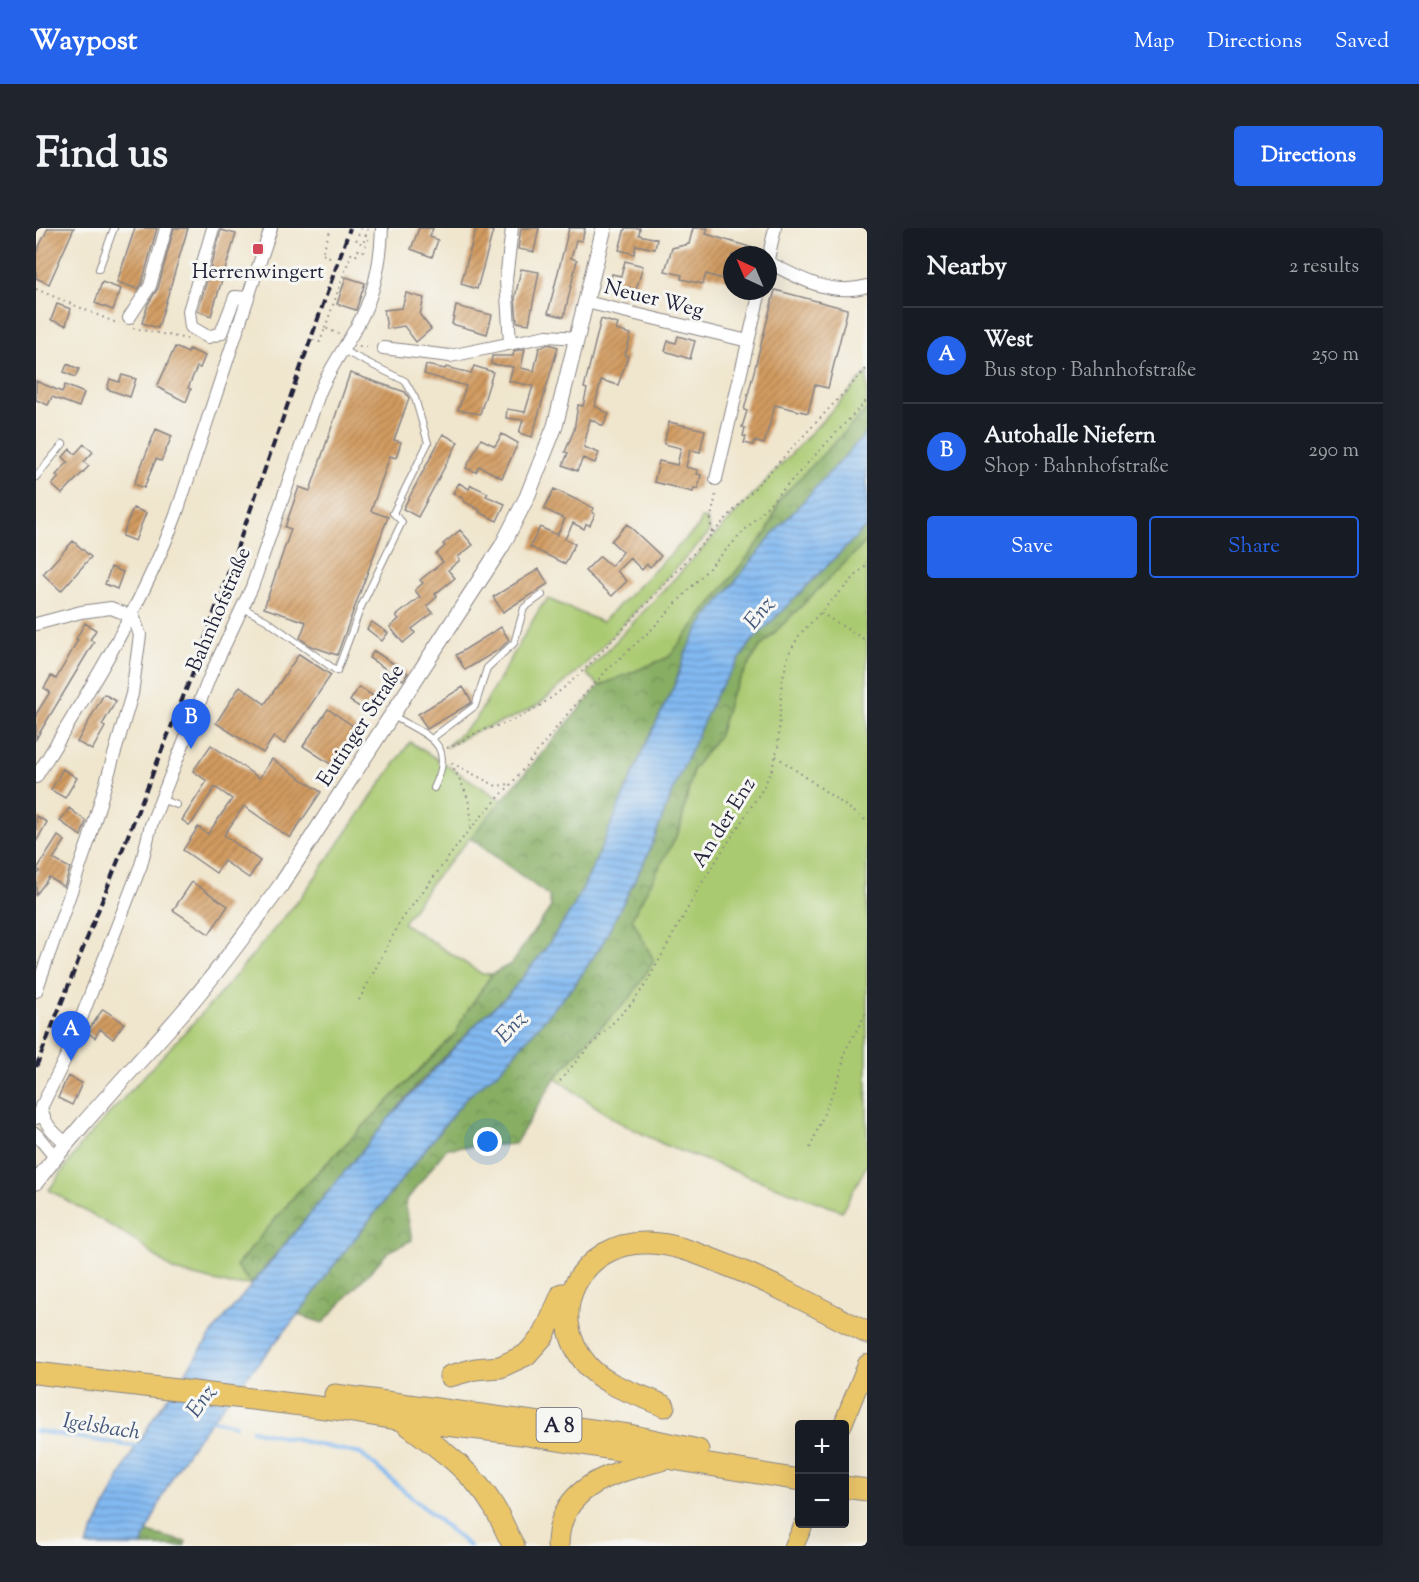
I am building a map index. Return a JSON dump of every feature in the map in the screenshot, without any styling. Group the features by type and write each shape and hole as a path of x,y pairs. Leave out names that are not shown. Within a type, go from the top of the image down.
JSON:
{"highway":[{"path":"450,1376 500,1367 526,1355 544,1335 568,1279 580,1262 603,1244 637,1233 667,1235 693,1241 787,1280 848,1311 867,1316"},
{"path":"664,1406 602,1379 580,1355 567,1327 568,1303 578,1281 594,1261 619,1247 649,1243 694,1252 761,1278 867,1333"},
{"name":"A 8","path":"36,1361 149,1379 629,1435 794,1472"},
{"name":"A 8","path":"36,1373 149,1379"},
{"name":"A 8","path":"334,1402 403,1420 521,1434 668,1458 794,1472"},
{"path":"403,1420 473,1478 493,1505 514,1546"},
{"path":"558,1546 558,1534 565,1510 578,1496 598,1481 668,1458"}],"main road":[{"path":"845,1420 867,1364"},
{"path":"794,1546 802,1528"}],"street":[{"path":"129,318 150,286 166,228"},
{"path":"213,228 189,311 191,327 208,337 221,333 235,297 248,298"},
{"path":"36,777 131,616 162,552 271,228"},
{"name":"Bahnhofstraße","path":"36,1118 66,1057 141,865 160,799 210,676 252,586 319,394 327,375 358,326 376,280 382,228"},
{"path":"510,343 506,280 512,228"},
{"name":"Eutinger Straße","path":"36,1182 66,1143 184,1011 252,925 281,885 502,546 527,497 555,426 604,228"},
{"path":"771,246 775,228"},
{"path":"777,266 801,280 826,287 856,289 867,286"},
{"path":"716,480 758,300"},
{"name":"Neuer Weg","path":"586,302 748,341"},
{"path":"383,348 450,356 548,336 578,338"},
{"path":"36,624 81,612 111,608 134,618 140,635 132,694 89,840 36,991"},
{"path":"41,1106 43,1119 49,1128 66,1143"},
{"path":"36,1134 55,1157"}],"lane":[{"path":"99,269 114,228"},
{"path":"243,608 266,621 337,671 361,607 402,522 393,513 428,443 415,398 405,381 342,350"},
{"path":"36,477 63,444"},
{"path":"433,740 435,736 475,706 487,668 514,643 524,608 542,595"},
{"path":"392,715 433,740 441,749 443,760 434,788"},
{"path":"160,799 177,805"}],"path":[{"path":"330,257 322,254 331,228"},
{"path":"361,228 356,241 363,243 370,228"},
{"path":"314,340 320,342 351,254 356,256 358,250 363,252 370,228"},
{"path":"325,328 344,336"},
{"path":"354,345 383,348"},
{"path":"441,749 457,745 475,733 510,722 538,708 563,689 590,664 867,368"},
{"path":"359,1000 400,922 469,830 512,783 569,712 607,670 651,630 867,400"},
{"path":"712,533 709,519 716,503 716,480"},
{"name":"An der Enz","path":"560,1081 632,1003 646,984 700,884 762,790 776,756 782,681 786,660 796,640 867,564"},
{"path":"821,613 867,641"},
{"path":"776,756 867,821"},
{"path":"443,760 496,786 512,783"},
{"path":"451,762 469,799 472,815 469,830"},
{"path":"810,1148 841,1072 845,1051 867,1012"}],"green space":[{"path":"867,373 867,409 780,499 767,532 669,657 599,686 586,673"},
{"path":"867,409 867,432 770,538 686,652 675,684 644,748 594,865 574,906 546,948 509,994 481,1019 418,1084 251,1284 236,1266 297,1193 456,1033 463,1017 492,974 511,964 551,907 549,896 470,838 599,686 669,657 767,532 780,499"},
{"path":"701,518 707,519 710,532 583,667 538,705 510,719 474,732 446,747 476,719 540,608 548,599 602,622 699,526"},
{"path":"867,526 867,541 759,648 731,694 719,735 693,769 680,829 632,918 654,961 630,998 555,1078 515,1144 447,1148 405,1202 412,1240 388,1252 323,1323 298,1315 330,1270 466,1098 501,1069 576,983 602,944 648,854 715,694 752,641"},
{"path":"867,541 867,1165 842,1211 667,1146 617,1121 555,1078 630,998 632,918 680,829 693,769 719,735 731,694 759,648"},
{"path":"410,742 503,801 435,878 403,923 482,974 492,974 463,1017 456,1033 297,1193 237,1266 251,1284 231,1285 174,1271 132,1238 49,1190 84,1141 220,994 302,896"},
{"path":"147,1532 186,1542 184,1546 141,1546"}],"water":[{"name":"Enz","path":"867,432 867,526 752,641 716,694 673,790 648,854 602,944 576,983 501,1069 466,1098 330,1270 296,1317 205,1429 174,1474 141,1546 86,1546 128,1460 154,1417 216,1328 389,1118 481,1019 509,994 546,948 574,906 594,865 644,748 675,684 686,652 700,626 771,536"}],"building":[{"path":"48,228 74,228 49,284 36,278 36,253"},
{"path":"135,228 157,228 142,283 138,289 117,282"},
{"path":"174,228 188,228 158,328 142,323 148,304 158,288"},
{"path":"419,228 433,228 430,237 438,240 432,257 411,249"},
{"path":"476,228 487,228 493,231 477,289 461,284"},
{"path":"521,228 539,228 534,252 518,249"},
{"path":"569,228 585,228 582,241 576,240 571,258 577,260 564,317 548,313"},
{"path":"625,228 640,228 639,235 657,239 655,249 636,245 634,254 619,250"},
{"path":"693,228 708,228 706,234 746,246 723,246 723,279 706,274 703,284 681,279 682,275 665,271 672,248 689,244"},
{"path":"221,230 236,234 211,316 198,311"},
{"path":"625,261 643,266 636,290 628,287 626,297 607,292 612,274 621,276"},
{"path":"521,269 539,272 529,324 517,322 515,298"},
{"path":"346,277 365,283 356,310 337,304"},
{"path":"102,282 121,289 113,310 95,303"},
{"path":"777,291 847,309 828,388 815,385 808,413 775,405 764,444 754,441 753,445 744,443 745,428 742,427 747,411 744,410 772,300 777,300"},
{"path":"406,293 424,298 420,315 431,329 416,342 404,326 387,329 384,310 402,308"},
{"path":"57,304 71,309 66,325 51,320"},
{"path":"456,306 492,315 487,334 452,324"},
{"path":"601,319 618,324 616,330 631,334 625,355 628,356 618,385 601,380 595,406 609,414 603,426 590,419 584,447 599,453 595,463 583,458 577,471 563,465 568,453 565,452 574,430 578,405 583,406 587,389 584,388"},
{"path":"678,336 695,341 690,359 665,351 668,341 676,343"},
{"path":"549,344 558,347 532,437 519,433 523,420 506,418 507,409 525,412 533,386 509,381 513,367 491,364 492,356 513,356 514,351 525,349 521,368 534,371 539,348"},
{"path":"175,347 188,353 189,349 205,356 200,368 197,367 188,388 191,389 186,402 157,387"},
{"path":"67,364 79,369 75,377 64,372"},
{"path":"426,365 471,373 474,366 493,372 480,414 458,410 466,386 424,374"},
{"path":"350,373 405,392 409,398 394,440 401,442 396,458 390,456 371,511 388,517 337,655 311,646 300,638 306,622 264,608 291,529 285,527 299,487 310,491"},
{"path":"122,375 136,379 130,397 107,389 110,379 119,382"},
{"path":"36,381 62,392 65,385 84,393 79,407 52,397 48,405 36,400"},
{"path":"669,422 705,430 700,452 690,450 686,467 698,470 697,474 701,475 698,489 694,488 693,492 654,482 659,461 677,465 681,448 664,444"},
{"path":"156,429 172,436 161,461 156,459 144,488 134,484"},
{"path":"443,434 458,442 418,517 403,509"},
{"path":"502,434 518,443 502,478 479,466 476,472 466,468 481,439 495,446"},
{"path":"84,444 93,452 84,462 89,466 62,494 52,485 59,477 56,475 68,462 63,457 70,449 75,454"},
{"path":"459,483 469,489 471,485 488,493 486,496 505,504 497,521 479,512 480,510 453,493"},
{"path":"554,489 594,508 592,512 595,514 590,525 586,524 584,529 573,523 565,539 575,544 565,564 530,547 540,527 557,535 565,519 544,509"},
{"path":"133,508 146,513 135,541 122,536"},
{"path":"627,524 661,556 650,567 647,564 642,570 630,558 617,571 627,581 612,596 585,571 600,556 611,566 623,552 611,541"},
{"path":"460,530 473,545 458,557 460,560 448,570 455,578 435,594 437,597 427,606 433,613 412,629 415,633 403,643 390,627 399,619 396,616 420,597 415,590 423,583 420,580 443,562 436,554 445,546 443,544"},
{"path":"73,541 91,557 61,591 43,574"},
{"path":"111,567 123,572 117,589 105,584"},
{"path":"539,569 548,584 503,612 493,597"},
{"path":"372,622 388,633 382,641 367,629"},
{"path":"85,623 96,630 90,640 94,642 36,739 36,714 50,692 44,688 51,676 56,679"},
{"path":"501,627 509,640 500,649 465,670 456,655"},
{"path":"374,651 408,673 403,680 369,658"},
{"path":"299,654 331,675 284,744 274,736 263,753 216,723 240,686 265,704"},
{"path":"359,687 375,697 366,711 350,701"},
{"path":"463,687 471,703 427,729 418,714"},
{"path":"104,694 116,701 102,725 105,727 92,750 77,742"},
{"path":"328,709 356,728 332,765 303,746"},
{"path":"211,745 259,778 272,759 321,792 290,838 244,806 224,835 260,861 249,878 224,861 216,873 183,850 198,827 208,834 232,799 215,787 192,823 189,825 182,820 207,781 193,771"},
{"path":"63,769 77,778 65,798 51,790"},
{"path":"69,808 86,821 81,836 60,821"},
{"path":"36,816 47,822 36,842"},
{"path":"58,836 65,841 53,859 70,868 64,887 49,877 36,895 36,876 40,871 37,869"},
{"path":"192,882 228,906 209,934 173,910"},
{"path":"103,1009 124,1023 113,1039 100,1029 95,1038 87,1032"},
{"path":"68,1076 82,1083 72,1105 58,1098"}],"waterway":[{"name":"Enz","path":"213,1420 235,1425"},
{"path":"252,1430 361,1454 469,1546"},
{"name":"Igelsbach","path":"36,1431 139,1447"}],"railway":[{"path":"36,1067 195,667 350,228"}],"place":[{"name":"Herrenwingert","path":"258,249"},
{"name":"Autohalle Niefern","path":"191,749"},
{"name":"West","path":"71,1061"}]}
